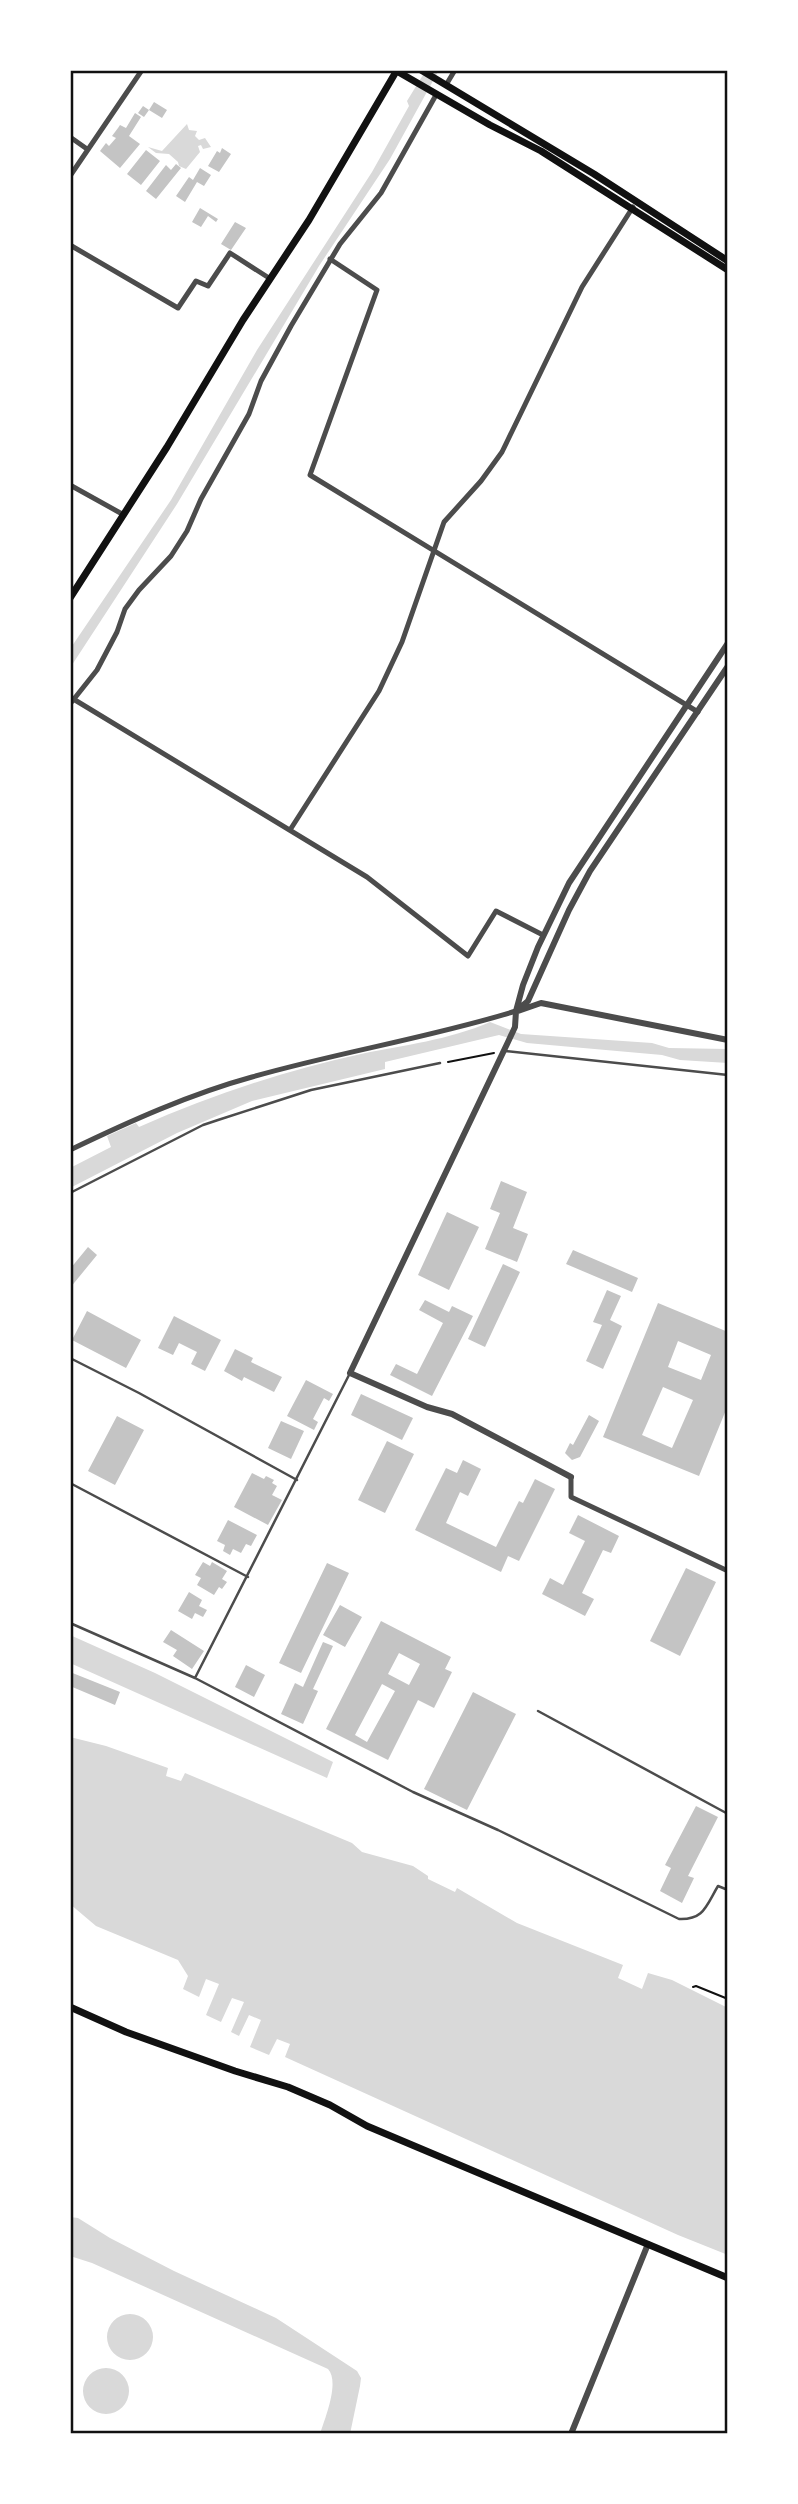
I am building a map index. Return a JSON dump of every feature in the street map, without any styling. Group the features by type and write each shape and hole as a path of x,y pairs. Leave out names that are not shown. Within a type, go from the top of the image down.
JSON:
{"main road":[{"path":"70,598 309,220 396,70 635,205 728,261"},
{"path":"421,70 635,205 728,270"},
{"path":"70,2007 126,2032 234,2071 288,2087 330,2105 367,2126 728,2278"}],"street":[{"path":"70,176 142,70"},
{"path":"446,85 455,70"},
{"path":"436,94 381,193 330,259 261,381 250,414 201,499 187,531 171,556 125,609 117,632 97,670 71,700 367,877 468,956 496,911 543,935"},
{"path":"70,137 87,149"},
{"path":"290,830 379,691 402,642 444,522 481,481 502,452 583,287 635,205"},
{"path":"70,245 178,308 196,281 208,286 230,253 270,278"},
{"path":"330,259 377,290 310,475 698,712"},
{"path":"70,485 124,515"},
{"path":"728,643 586,856 543,935 523,985 515,1027 351,1373 427,1407 452,1414 571,1477 571,1497 728,1571"},
{"path":"516,1011 527,1000 590,872 728,666"},
{"path":"70,1150 159,1111 252,1077 473,1025 541,1003 728,1040"},
{"path":"570,2434 648,2244"}],"lane":[{"path":"504,1051 728,1075"},
{"path":"70,1193 218,1119 311,1090 440,1063"},
{"path":"70,1358 297,1480"},
{"path":"195,1678 351,1373"},
{"path":"70,1483 248,1577"},
{"path":"70,1623 195,1678 413,1792 498,1830 679,1919 693,1919 702,1913 718,1886 728,1890"},
{"path":"538,1711 728,1814"}],"path":[{"path":"440,1063 504,1051"},
{"path":"70,1636 71,1632"},
{"path":"693,1987 728,1999"}],"shaded area":[{"path":"426,70 439,70 390,159 319,266 177,504 70,668 70,649 171,500 257,350 372,172 409,106 407,101"},
{"path":"187,124 189,130 197,131 195,136 199,140 205,138 211,147 203,149 201,145 198,146 200,152 186,169 179,166 169,154 156,153 148,147 162,151"},
{"path":"490,1022 521,1034 652,1043 669,1048 728,1049 728,1063 527,1043 499,1035 385,1062 385,1069 252,1101 177,1133 70,1188 70,1168 111,1147 107,1136 136,1123 139,1127 193,1104 304,1068 443,1038"},
{"path":"70,1635 155,1673 333,1762 327,1778 70,1663"},
{"path":"70,1737 106,1746 168,1768 166,1776 181,1781 185,1773 352,1843 362,1852 413,1866 428,1876 428,1879 455,1892 457,1888 517,1923 623,1965 618,1978 642,1989 648,1973 672,1980 728,2008 728,2255 678,2235 285,2057 290,2044 277,2039 269,2055 250,2047 261,2020 249,2015 239,2036 231,2032 244,2002 232,1998 221,2022 206,2015 219,1984 206,1979 199,1997 183,1989 188,1976 178,1960 96,1926 70,1904"},
{"path":"70,2217 78,2218 174,2271 276,2318 357,2371 361,2378 350,2434 320,2434 332,2391 333,2382 328,2369 92,2263 70,2256"},
{"path":"130,2314 146,2321 153,2337 146,2353 130,2360 114,2353 107,2337 114,2321"},
{"path":"106,2368 122,2375 129,2391 122,2407 106,2414 90,2407 83,2391 90,2375"}],"building":[{"path":"154,102 167,110 162,118 149,110"},
{"path":"143,106 149,110 144,117 138,113"},
{"path":"135,113 141,117 129,136 140,144 120,168 100,151 106,143 109,146 116,138 112,136 120,125 126,128"},
{"path":"222,148 231,154 219,172 208,166 217,151 220,153"},
{"path":"146,150 160,161 141,185 127,174"},
{"path":"176,164 181,168 156,199 146,191 166,165 171,170"},
{"path":"200,168 211,175 204,186 197,182 185,202 176,196 189,177 193,180"},
{"path":"200,208 218,219 216,222 208,216 201,227 192,222"},
{"path":"235,222 246,228 231,250 221,244"},
{"path":"501,1181 527,1192 513,1228 528,1234 517,1262 485,1249 500,1213 490,1209"},
{"path":"447,1212 479,1227 449,1290 418,1275"},
{"path":"88,1247 97,1255 70,1288 70,1269"},
{"path":"573,1250 638,1278 632,1292 566,1264"},
{"path":"503,1264 520,1272 485,1347 468,1339"},
{"path":"607,1290 621,1296 610,1320 622,1326 603,1369 586,1361 602,1325 593,1322"},
{"path":"425,1300 449,1312 452,1306 473,1316 432,1396 390,1375 396,1364 417,1374 443,1323 419,1310"},
{"path":"658,1303 728,1332 728,1405 699,1476 603,1437","holes":["678,1341 711,1355 701,1380 668,1367","663,1387 693,1400 672,1448 642,1435"]},
{"path":"87,1311 141,1340 126,1368 72,1340"},
{"path":"174,1316 221,1340 205,1371 191,1364 197,1352 179,1343 173,1355 158,1348"},
{"path":"235,1349 253,1358 251,1362 282,1377 274,1392 244,1377 242,1381 224,1371"},
{"path":"306,1380 333,1394 329,1401 324,1398 313,1419 318,1422 314,1430 287,1416"},
{"path":"361,1394 413,1418 402,1440 351,1415"},
{"path":"589,1415 599,1421 580,1457 572,1460 565,1453 570,1443 573,1445"},
{"path":"117,1416 144,1430 115,1485 88,1471"},
{"path":"281,1421 304,1431 291,1459 268,1448"},
{"path":"387,1441 414,1454 385,1513 358,1500"},
{"path":"463,1460 481,1469 468,1496 460,1492 446,1523 496,1547 519,1501 523,1503 535,1479 555,1489 519,1561 508,1556 501,1572 415,1530 446,1468 457,1473"},
{"path":"252,1473 274,1480 272,1483 277,1486 272,1495 282,1500 268,1525 234,1507"},
{"path":"578,1515 619,1536 611,1553 603,1550 582,1593 594,1599 585,1616 542,1594 550,1578 563,1585 585,1541 569,1533"},
{"path":"228,1520 257,1535 251,1546 246,1544 241,1553 233,1549 230,1555 223,1551 225,1545 217,1541"},
{"path":"203,1562 210,1566 212,1562 227,1571 222,1579 227,1582 222,1589 219,1587 214,1595 197,1585 201,1578 195,1575"},
{"path":"327,1563 349,1573 301,1673 279,1663"},
{"path":"686,1568 716,1582 680,1656 650,1641"},
{"path":"189,1592 202,1600 199,1606 207,1610 203,1617 195,1613 192,1619 178,1611"},
{"path":"340,1605 362,1617 345,1647 323,1635"},
{"path":"381,1621 451,1657 445,1669 452,1672 434,1708 418,1700 388,1760 326,1729","holes":["399,1653 420,1664 409,1685 388,1674","382,1684 395,1691 367,1742 355,1735"]},
{"path":"171,1630 204,1651 192,1669 173,1656 177,1650 163,1642"},
{"path":"323,1642 333,1646 313,1689 318,1691 303,1724 281,1714 295,1683 303,1687"},
{"path":"246,1665 265,1675 254,1697 235,1687"},
{"path":"70,1672 120,1692 115,1705 70,1686"},
{"path":"473,1692 516,1714 467,1810 424,1789"},
{"path":"696,1806 718,1817 688,1876 694,1878 682,1903 660,1891 671,1868 665,1865"}]}
